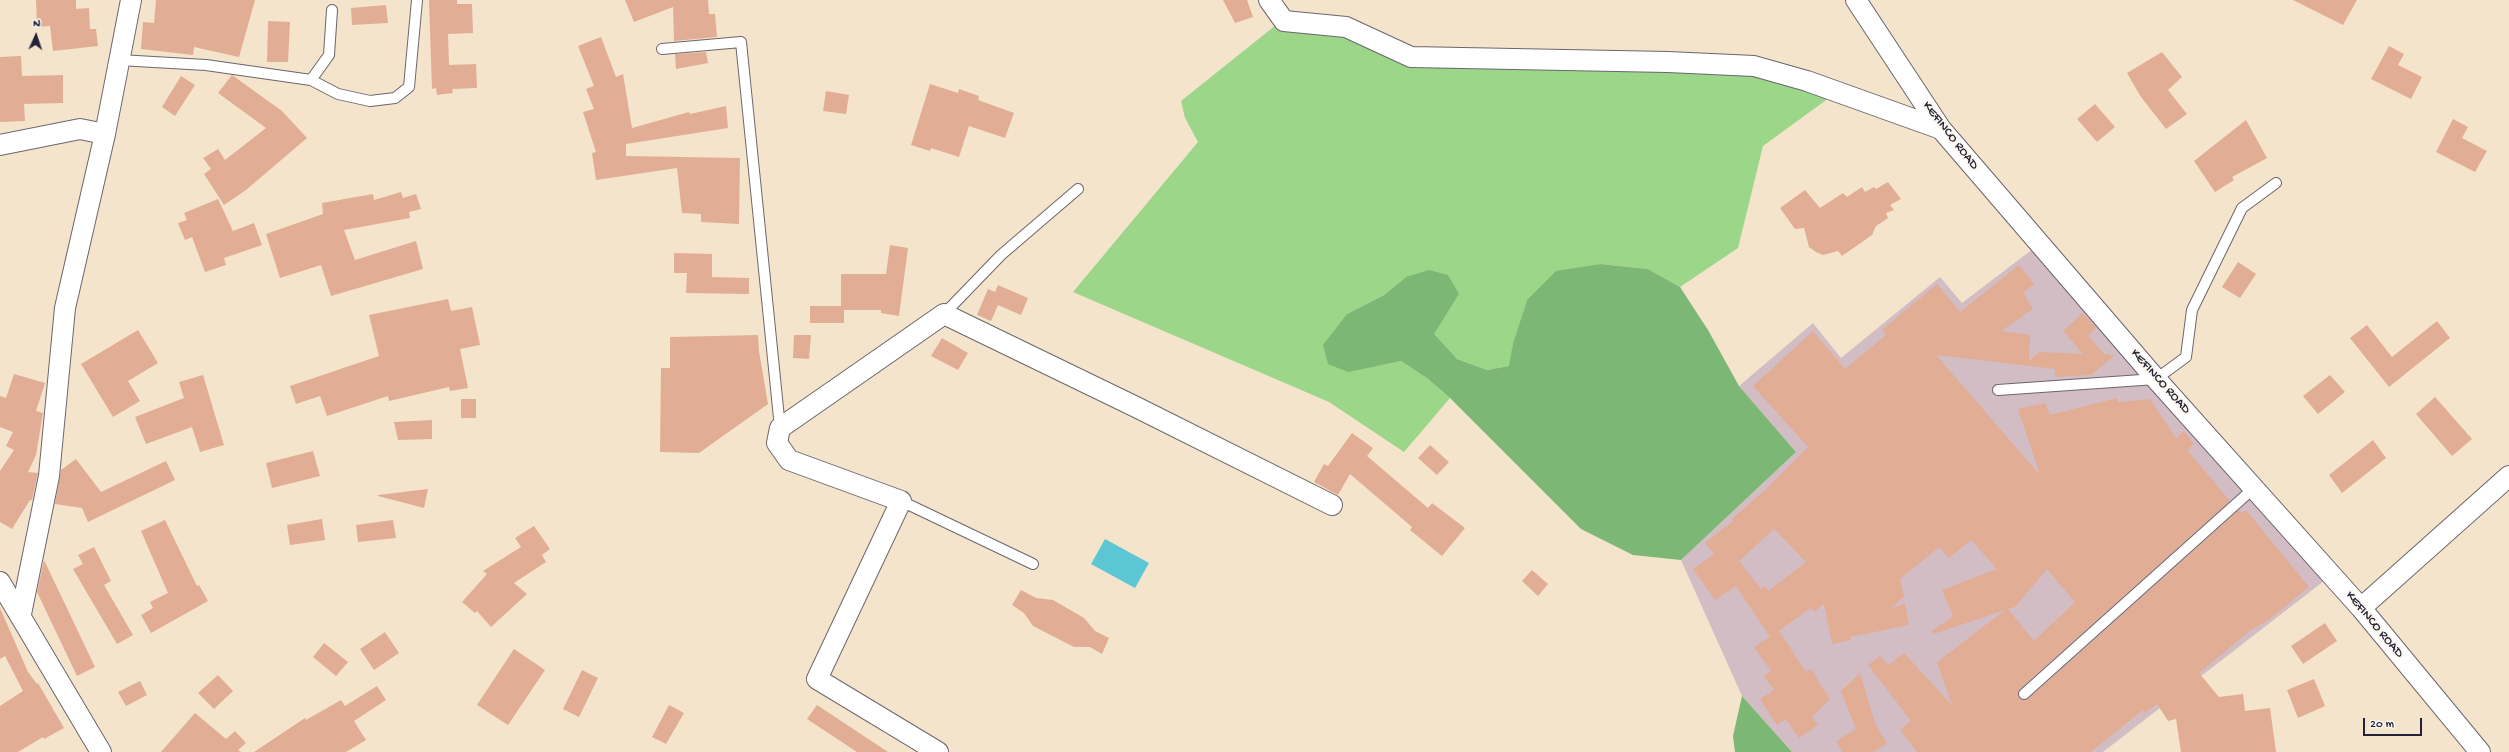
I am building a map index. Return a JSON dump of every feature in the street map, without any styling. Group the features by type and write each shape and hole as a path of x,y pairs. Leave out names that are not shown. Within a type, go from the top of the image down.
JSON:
{"street":[{"path":"21,614 49,476 65,308 105,134 131,0"},
{"path":"1270,0 1284,21 1346,27 1411,57 1668,62 1754,66 1807,81 1941,129"},
{"name":"KEFINCO ROAD","path":"1856,0 1941,129 2156,379 2255,487 2361,608 2480,752"},
{"path":"0,145 80,129 105,134"},
{"path":"938,752 817,679 900,501 789,460 777,443 780,428 944,314 1136,406 1332,505"},
{"path":"2361,608 2509,476"},
{"path":"0,582 21,614 101,752"}],"lane":[{"path":"119,60 206,65 311,80 338,94 370,101 395,98 409,87 417,0"},
{"path":"311,80 328,55 332,10"},
{"path":"662,49 741,42 780,428"},
{"path":"1998,390 2156,379 2186,358 2192,310 2242,208 2276,183"},
{"path":"944,314 1001,255 1078,189"},
{"path":"2024,694 2255,487"},
{"path":"900,501 1033,564"}],"shaded area":[{"path":"2042,242 2333,574 2103,752 1792,752 1742,696 1681,560 1796,452 1739,386 1813,323 1841,358 1940,277 1962,303"}],"green space":[{"path":"1291,13 1414,51 1751,61 1844,87 1763,146 1738,248 1680,287 1648,269 1601,264 1527,300 1513,343 1510,366 1487,370 1457,359 1433,334 1459,294 1406,277 1384,295 1347,314 1375,366 1401,361 1428,379 1450,398 1404,452 1329,402 1073,292 1198,142 1185,118 1181,101"},
{"path":"1601,264 1648,269 1680,287 1708,330 1739,386 1796,452 1681,560 1633,555 1581,529 1450,398 1428,379 1401,361 1348,372 1328,364 1323,345 1347,314 1384,295 1406,277 1429,270 1448,275 1459,294 1434,334 1457,359 1487,370 1509,366 1513,343 1527,300 1556,271"},
{"path":"1742,696 1792,752 1735,752 1733,736"}],"water":[{"path":"1105,539 1149,563 1135,588 1091,564"}],"building":[{"path":"36,0 76,0 76,9 89,8 90,29 96,29 98,46 53,51 50,26 37,27"},
{"path":"156,0 255,0 239,57 194,47 193,55 141,49 143,22 154,23"},
{"path":"429,0 457,0 457,4 472,4 473,33 448,34 449,65 476,64 477,88 452,89 453,93 437,95 436,88 432,89"},
{"path":"625,0 708,0 709,14 715,14 717,37 674,41 673,7 634,22"},
{"path":"1223,0 1247,0 1253,17 1235,23"},
{"path":"2293,0 2357,0 2343,25"},
{"path":"386,5 388,23 352,25 351,8"},
{"path":"268,21 290,22 288,62 267,62"},
{"path":"601,37 616,77 623,74 632,128 689,112 690,114 726,106 728,128 626,144 626,156 740,158 739,224 701,222 701,214 682,213 677,168 596,180 592,153 596,152 583,112 594,109 586,89 594,86 578,46"},
{"path":"2389,46 2404,54 2398,65 2422,77 2411,99 2371,79"},
{"path":"706,52 708,63 676,69 675,54"},
{"path":"2162,52 2182,77 2168,90 2187,114 2166,129 2141,97 2127,73"},
{"path":"21,56 22,76 63,75 63,103 24,104 25,121 0,122 0,57"},
{"path":"232,75 282,111 307,138 246,190 224,205 204,174 211,169 203,158 218,149 225,160 266,128 218,93"},
{"path":"181,76 195,85 175,116 162,107"},
{"path":"930,84 958,93 959,89 979,96 978,100 1014,113 1005,138 969,126 959,157 931,148 930,151 911,145"},
{"path":"826,91 849,95 846,114 823,111"},
{"path":"2095,104 2115,127 2097,142 2077,119"},
{"path":"2453,119 2468,127 2462,138 2487,151 2475,172 2436,152"},
{"path":"2246,120 2267,158 2232,177 2234,180 2215,192 2194,161"},
{"path":"1888,182 1901,199 1890,205 1894,210 1886,213 1888,218 1876,226 1872,235 1842,256 1838,251 1823,255 1809,247 1804,228 1795,229 1780,208 1805,190 1820,208 1843,193 1847,197 1862,187 1865,192 1874,187 1876,189"},
{"path":"401,192 403,198 416,194 421,209 409,212 410,218 344,230 355,260 416,241 423,269 331,296 321,265 280,278 266,234 323,214 322,203 373,194 374,200"},
{"path":"218,199 233,231 254,223 262,245 224,258 226,265 205,272 192,237 185,240 178,223 187,220 184,213"},
{"path":"890,245 908,248 899,316 881,313 881,310 844,310 844,323 810,323 810,306 841,306 841,274 886,274"},
{"path":"674,253 712,254 712,277 749,278 749,294 686,293 687,273 674,273"},
{"path":"2238,262 2256,274 2240,298 2222,287"},
{"path":"2019,265 2034,284 2023,293 2033,309 2001,331 2030,335 2029,361 2039,352 2083,354 2063,331 2083,313 2096,327 2088,336 2104,354 2115,355 2091,375 2055,377 2055,369 1936,355 2040,475 2018,409 2045,403 2050,415 2117,398 2118,402 2150,399 2176,438 2184,431 2194,444 2187,450 2230,501 2020,689 2019,698 2022,700 2028,699 2239,510 2241,513 2246,510 2309,587 2270,619 2251,630 2199,673 2219,697 2243,694 2245,711 2270,708 2276,752 2181,752 2176,719 2168,721 2157,704 2145,713 2143,710 2091,752 1917,752 1900,730 1911,721 1868,665 1880,656 1888,665 1904,653 1952,705 1937,662 2005,610 1934,634 1932,631 1953,616 1942,590 1997,569 1971,540 1949,558 1939,547 1900,579 1904,597 1890,609 1905,603 1909,625 1850,637 1851,640 1832,644 1824,604 1814,612 1811,608 1770,637 1736,586 1715,600 1693,569 1714,554 1705,543 1733,521 1732,519 1767,488 1808,447 1753,386 1813,331 1845,369 1886,335 1882,330 1937,284 1960,312","holes":["1774,529 1806,562 1768,591 1765,586 1761,589 1739,561","2047,569 2075,602 2034,641 2008,609 2015,607"]},
{"path":"998,285 1028,298 1021,315 998,305 991,321 977,315 988,289 995,292"},
{"path":"448,299 451,311 472,307 480,345 460,349 468,388 450,391 449,387 389,401 388,396 327,416 320,396 296,404 290,386 379,356 369,315"},
{"path":"2437,321 2450,338 2389,387 2350,338 2367,325 2392,357"},
{"path":"138,330 158,363 128,381 140,401 113,417 81,364"},
{"path":"758,335 759,351 768,404 699,453 660,452 661,368 670,368 670,337"},
{"path":"794,335 811,335 809,359 793,358"},
{"path":"942,338 968,353 958,370 931,356"},
{"path":"14,374 45,383 36,411 43,413 36,455 28,472 38,473 32,500 30,500 12,529 0,522 0,471 14,450 6,446 13,432 0,427 0,396 6,398"},
{"path":"203,375 224,445 200,452 192,427 146,444 135,417 184,398 179,382"},
{"path":"2330,375 2345,392 2318,414 2303,396"},
{"path":"2435,397 2472,439 2452,456 2416,414"},
{"path":"461,399 476,399 476,418 461,418"},
{"path":"432,420 432,439 398,440 394,422"},
{"path":"1352,433 1373,448 1367,456 1428,508 1432,503 1465,528 1442,556 1410,530 1412,527 1350,474 1338,495 1314,482 1324,464 1328,466"},
{"path":"2373,440 2386,458 2342,493 2329,475"},
{"path":"1430,445 1449,462 1437,475 1418,458"},
{"path":"313,451 320,476 272,488 266,463"},
{"path":"76,459 101,492 166,461 175,480 88,522 82,508 55,504 61,470"},
{"path":"428,489 424,508 378,496 378,495"},
{"path":"322,519 325,540 290,545 287,525"},
{"path":"165,520 197,586 199,585 208,601 151,633 141,615 153,608 150,602 168,593 141,531"},
{"path":"393,520 396,538 358,542 356,525"},
{"path":"534,526 550,549 542,555 546,562 514,583 527,594 491,627 477,611 475,613 462,602 487,574 483,571 521,547 515,538"},
{"path":"94,547 111,581 104,585 133,635 117,644 73,569 83,564 78,555"},
{"path":"44,560 95,667 77,676 37,592"},
{"path":"1532,570 1548,584 1538,596 1522,581"},
{"path":"1021,590 1036,598 1053,600 1084,618 1095,631 1109,638 1102,654 1090,647 1074,647 1033,626 1024,613 1012,605"},
{"path":"0,608 28,672 37,684 38,683 64,728 44,739 43,737 18,752 0,752 0,706 23,691 5,656 0,659"},
{"path":"2325,623 2337,641 2303,664 2291,646"},
{"path":"1779,631 1806,672 1811,669 1830,699 1812,717 1818,725 1799,738 1786,719 1777,725 1760,699 1774,690 1764,676 1771,671 1754,647"},
{"path":"385,632 399,653 374,670 360,649"},
{"path":"324,643 348,662 336,676 313,657"},
{"path":"514,649 545,670 508,725 477,705"},
{"path":"582,670 598,678 579,717 563,709"},
{"path":"1860,673 1875,723 1887,744 1873,752 1843,752 1836,741 1856,729 1841,691"},
{"path":"218,675 233,691 214,709 198,693"},
{"path":"2314,679 2325,706 2298,718 2287,690"},
{"path":"140,681 147,695 126,706 118,692"},
{"path":"377,686 386,700 354,721 366,740 346,752 254,752 305,718 306,720 341,700 345,706"},
{"path":"669,705 684,713 666,744 652,737"},
{"path":"817,705 888,752 857,752 807,719"},
{"path":"195,713 226,739 235,731 246,743 238,750 241,752 161,752"}]}
